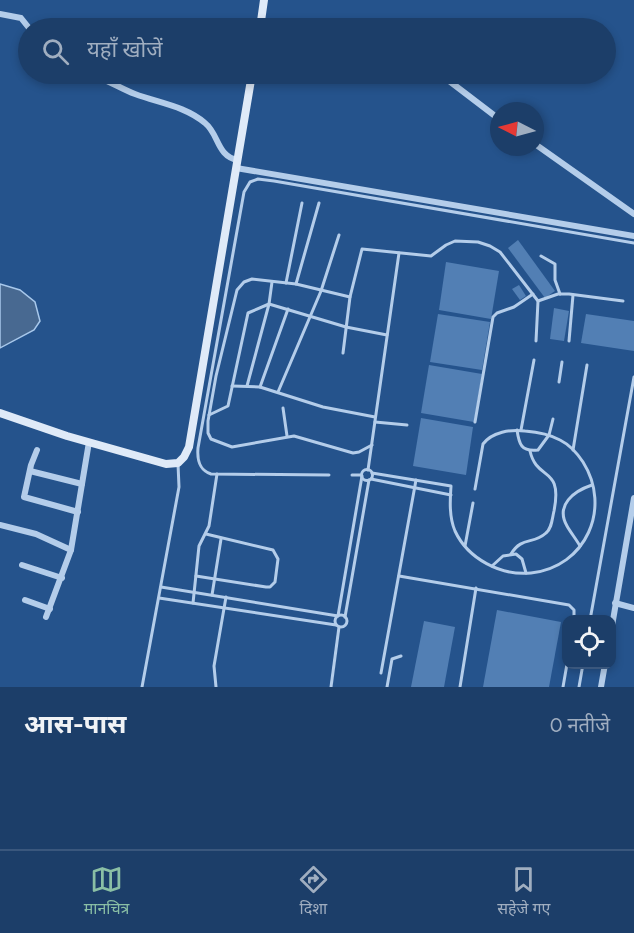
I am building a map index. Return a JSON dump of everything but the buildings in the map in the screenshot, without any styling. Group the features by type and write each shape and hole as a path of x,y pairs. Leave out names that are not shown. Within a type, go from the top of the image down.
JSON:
{"street":[{"path":"261,18 264,0"},
{"path":"0,14 21,18"},
{"path":"115,84 196,116 208,124 223,153 237,164 634,236"},
{"path":"0,413 166,464 178,463 184,457 189,447 250,84"},
{"path":"453,84 490,112"},
{"path":"544,150 634,214"},
{"path":"46,617 71,550 89,442"},
{"path":"37,450 24,497 78,512"},
{"path":"30,471 82,484"},
{"path":"613,615 634,498"},
{"path":"0,525 36,534 71,550"},
{"path":"22,566 62,578"},
{"path":"25,600 50,609"},
{"path":"615,603 634,608"},
{"path":"602,687 604,669"}],"lane":[{"path":"329,475 217,474 205,472 197,456 244,192 250,182 258,179 274,181 634,243"},
{"path":"286,283 302,203"},
{"path":"296,284 319,203"},
{"path":"278,392 321,291 339,235"},
{"path":"343,353 350,297 362,249 431,256 455,241 487,244 500,252 538,301 536,341"},
{"path":"159,598 338,626 346,624 345,617 370,479 375,420 399,253"},
{"path":"541,256 555,264 555,280 560,294"},
{"path":"350,297 296,284 248,280 241,284 237,290 207,429 209,436 226,447 237,447 287,436 305,438 353,453 372,445"},
{"path":"247,386 269,304 272,282"},
{"path":"475,422 493,317 533,294"},
{"path":"538,301 560,294 624,301"},
{"path":"569,341 573,295"},
{"path":"209,414 228,406 248,313 269,304 346,327 387,335"},
{"path":"260,387 288,309"},
{"path":"511,554 518,544 541,537 549,530 557,494 555,483 549,475 533,463 530,451 520,445 519,430 534,360"},
{"path":"559,381 562,362"},
{"path":"573,450 587,365"},
{"path":"591,615 634,378"},
{"path":"232,386 260,387 322,407 407,425"},
{"path":"283,408 287,436"},
{"path":"530,451 541,448 549,435 553,419"},
{"path":"331,687 338,626 335,619 338,616 363,471 450,484 453,521 465,546 476,557 492,566 512,572 526,573 557,565 585,540 594,516 592,485 586,469 573,450 561,440 549,435 519,430 505,431 484,442 475,489"},
{"path":"142,687 179,488 178,463"},
{"path":"194,603 199,546 209,526 217,474"},
{"path":"352,476 362,476 365,480 370,479 451,495"},
{"path":"381,673 416,480"},
{"path":"580,546 566,524 563,510 566,502 573,495 592,485"},
{"path":"465,546 473,503"},
{"path":"554,508 563,510"},
{"path":"196,576 270,587 275,582 277,555 273,550 206,534"},
{"path":"212,595 221,539"},
{"path":"492,566 499,558 511,554 522,559 526,573"},
{"path":"399,576 569,605 573,607 574,615"},
{"path":"161,587 345,617"},
{"path":"460,687 476,588"},
{"path":"216,687 214,666 226,597"},
{"path":"387,687 392,659 401,656"},
{"path":"563,687 566,669"},
{"path":"579,687 582,669"}],"water":[{"path":"0,284 20,290 35,302 40,321 34,330 0,348"}]}
